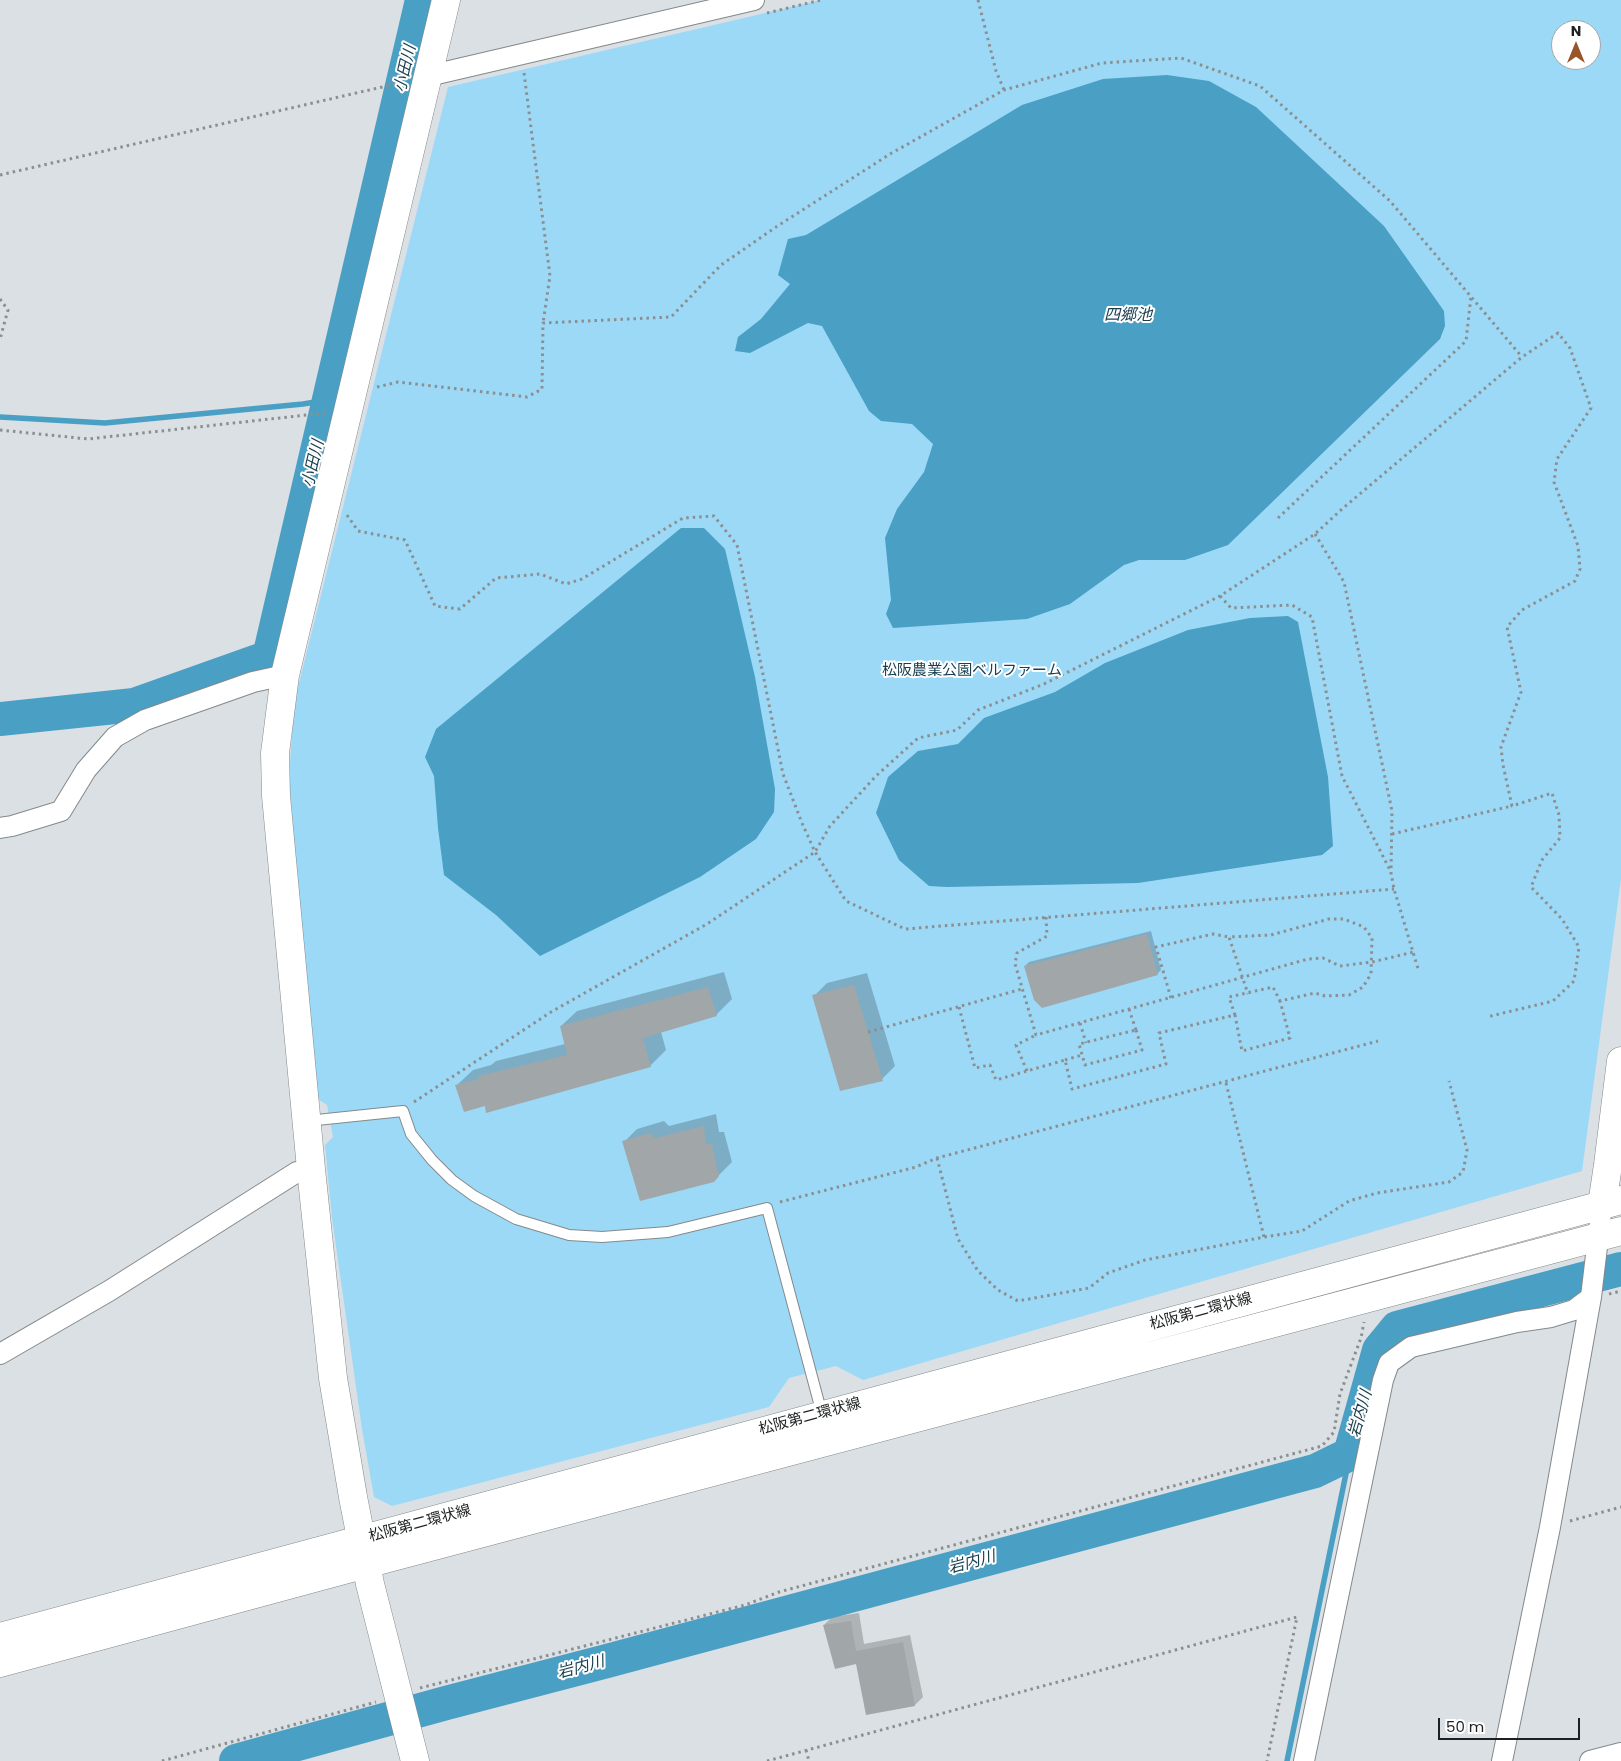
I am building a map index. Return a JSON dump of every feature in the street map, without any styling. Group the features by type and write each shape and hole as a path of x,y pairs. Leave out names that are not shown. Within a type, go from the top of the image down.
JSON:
{"main road":[{"path":"415,1761 363,1552 334,1378 306,1121 276,796 275,753 285,675 446,0"},
{"path":"1611,1202 1608,1165 1621,1061"},
{"name":"松阪第二環状線","path":"0,1663 822,1414 1611,1202"},
{"name":"松阪第二環状線","path":"0,1637 363,1552 1366,1298 1605,1242"}],"street":[{"path":"428,76 759,7"},
{"path":"0,828 61,811 86,770 115,737 145,720 253,682 285,675"},
{"path":"0,1354 109,1291 297,1172 311,1170"},
{"path":"1502,1761 1550,1526 1590,1298 1605,1242 1611,1202"},
{"path":"1304,1761 1383,1380 1389,1363 1411,1347 1517,1322 1551,1317 1574,1310 1590,1298"},
{"path":"1590,1761 1621,1752"}],"lane":[{"path":"306,1121 403,1111 411,1134 432,1160 452,1180 474,1196 516,1219 569,1235 602,1237 668,1232 767,1208 822,1414"}],"path":[{"path":"759,7 821,0"},
{"path":"978,0 996,71 1004,90"},
{"path":"543,323 671,317 721,265 768,232 890,154 1004,90 1102,63 1181,58 1260,86 1390,200 1522,357"},
{"path":"372,388 398,382 528,397 542,389 543,323 550,276 524,73"},
{"path":"0,175 391,85"},
{"path":"1278,518 1466,341 1472,296"},
{"path":"0,299 8,310 0,339"},
{"path":"413,1102 551,1012 707,924 815,852 830,826 876,776 918,738 957,730 978,710 1044,684 1220,596 1315,534 1342,508 1522,357 1558,333 1570,348 1591,408 1557,458 1554,482 1578,546 1580,569 1575,581 1522,610 1507,627 1521,692 1501,747 1512,806"},
{"path":"0,430 88,439 312,414"},
{"path":"344,511 358,531 405,540 435,606 460,610 496,578 540,574 566,584 582,579 683,518 714,516 737,545 783,774 815,852 846,901 905,929 1394,889"},
{"path":"1315,534 1344,582 1392,810 1391,872 1394,889 1420,972"},
{"path":"1220,596 1232,608 1292,605 1312,617 1342,776 1391,872"},
{"path":"1392,834 1512,806 1552,793 1559,815 1560,838 1542,860 1531,887 1562,919 1579,947 1574,981 1553,1001 1487,1017"},
{"path":"1036,1035 1015,964 1017,953 1047,936 1046,917"},
{"path":"1171,998 1156,947 1213,934 1229,937 1271,935 1329,919 1344,919 1364,927 1372,938 1372,962 1371,974 1363,987 1349,995 1325,996 1315,993 1280,1001"},
{"path":"1229,937 1248,994"},
{"path":"1027,1071 1016,1045 1036,1035 1308,959 1323,958 1340,966 1372,962 1414,952"},
{"path":"1273,987 1280,1001 1290,1038 1242,1051 1235,1015 1229,997 1248,994 1273,987"},
{"path":"868,1032 1022,989"},
{"path":"959,1007 975,1068 990,1065 996,1080 1082,1055"},
{"path":"1129,1009 1136,1030 1142,1050 1085,1065 1079,1044 1136,1030"},
{"path":"1065,1060 1072,1089 1166,1064 1159,1033 1235,1015"},
{"path":"1080,1023 1086,1043"},
{"path":"776,1198 778,1203 916,1167 937,1158 1226,1083 1378,1041"},
{"path":"937,1158 958,1239 978,1271 998,1290 1018,1301 1089,1288 1108,1273 1144,1260 1302,1231 1349,1201 1377,1193 1448,1182 1464,1172 1467,1150 1449,1082"},
{"path":"1226,1083 1264,1237"},
{"path":"162,1761 398,1694 745,1605 779,1592 1322,1446 1334,1432 1340,1394 1361,1338 1366,1298"},
{"path":"1550,1526 1621,1508"},
{"path":"767,1761 1297,1617 1267,1761"},
{"path":"806,1750 809,1761"}],"green space":[{"name":"松阪農業公園ベルファーム","path":"821,0 1621,0 1621,879 1582,1171 863,1380 836,1366 789,1378 769,1407 392,1506 374,1497 362,1429 332,1218 325,1145 333,1137 327,1105 316,1098 289,779 294,703 448,87"}],"water":[{"name":"四郷池","path":"1167,75 1209,81 1256,107 1384,226 1444,311 1445,326 1440,339 1228,545 1185,560 1139,560 1124,565 1070,604 1027,619 893,628 886,614 891,600 885,538 897,509 924,472 933,444 912,424 881,421 869,411 822,326 808,323 750,353 735,351 738,337 761,319 790,284 778,275 788,239 806,235 1022,105 1103,79"},
{"path":"681,528 704,528 725,549 755,677 775,789 774,812 756,839 700,877 540,956 496,915 444,875 434,776 425,757 436,729"},
{"path":"1288,616 1298,622 1328,777 1333,846 1322,855 1138,883 947,887 929,886 899,860 876,813 888,777 918,751 958,744 984,718 1055,692 1105,663 1188,630 1250,618"}],"building":[{"path":"1147,934 1158,975 1042,1008 1034,1000 1024,966"},
{"path":"854,985 883,1081 840,1091 812,995"},
{"path":"708,987 717,1016 643,1038 651,1067 486,1113 485,1106 464,1112 455,1085 479,1079 478,1076 567,1055 560,1026"},
{"path":"704,1126 706,1144 712,1144 719,1176 714,1182 640,1201 622,1141 651,1133 655,1138"},
{"path":"851,1621 856,1651 903,1642 915,1706 866,1715 856,1664 835,1669 823,1625"}],"waterway":[{"name":"小田川","path":"0,719 134,705 269,657 422,0"},
{"path":"0,417 105,423 328,400"},
{"name":"岩内川","path":"236,1761 446,1703 1315,1471 1350,1454 1379,1350 1397,1328 1621,1269"},
{"path":"1287,1761 1350,1454"}]}
